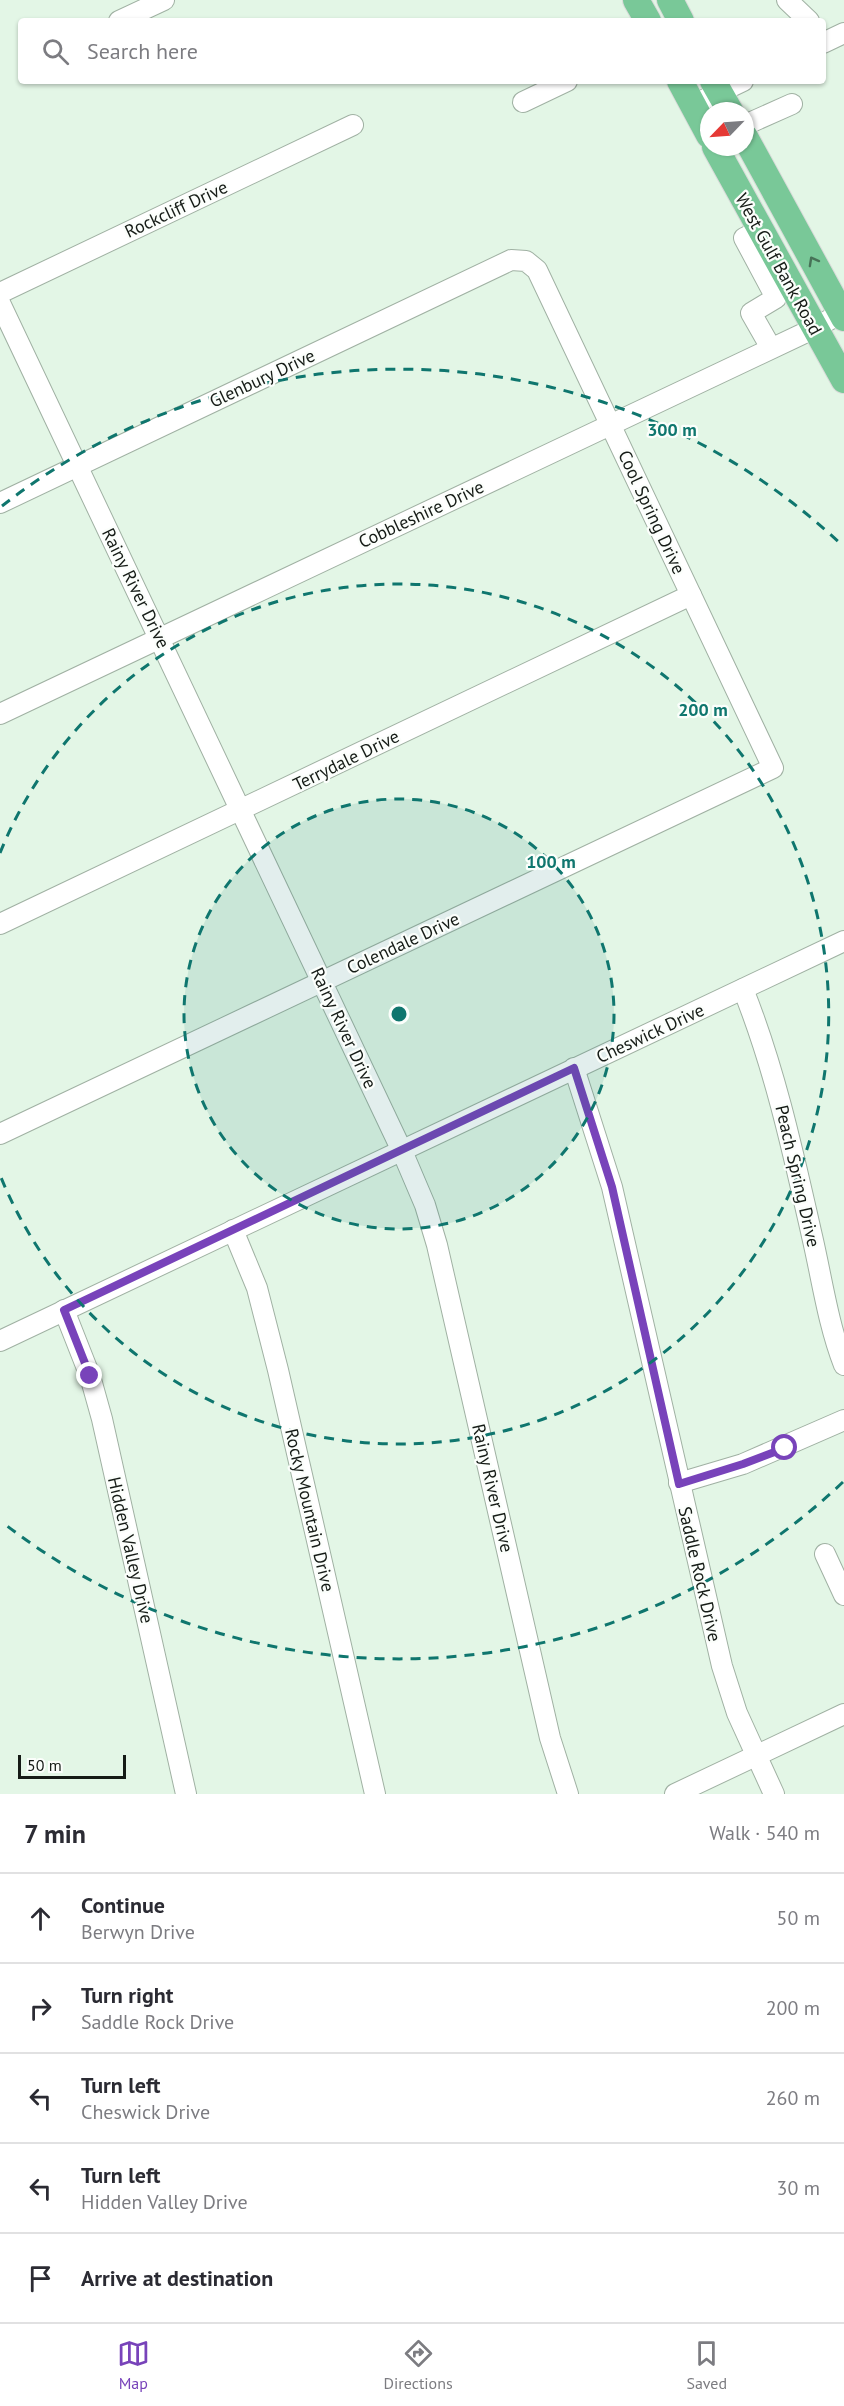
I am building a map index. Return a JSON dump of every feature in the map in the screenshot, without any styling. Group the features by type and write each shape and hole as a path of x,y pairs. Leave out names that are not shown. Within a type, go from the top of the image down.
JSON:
{"main road":[{"path":"636,0 646,18"},
{"path":"670,0 679,18"},
{"path":"682,84 700,118"},
{"name":"West Gulf Bank Road","path":"754,153 842,316"},
{"name":"West Gulf Bank Road","path":"721,156 844,380"}],"street":[{"path":"125,18 164,0"},
{"path":"787,0 806,18"},
{"path":"826,42 844,33"},
{"path":"523,102 561,84"},
{"path":"693,105 721,95 738,84"},
{"path":"754,121 792,104"},
{"name":"Rockcliff Drive","path":"0,293 352,125"},
{"path":"760,230 744,238 776,298 751,312 771,348"},
{"name":"Glenbury Drive","path":"0,503 511,260 525,261"},
{"name":"Cool Spring Drive","path":"525,261 537,270 773,768"},
{"name":"Rainy River Drive","path":"0,303 402,1151 425,1205 437,1245 550,1738 568,1794"},
{"name":"Cobbleshire Drive","path":"0,714 842,316"},
{"name":"Terrydale Drive","path":"0,924 691,596"},
{"name":"Colendale Drive","path":"0,1134 773,768"},
{"name":"Cheswick Drive","path":"0,1341 844,941"},
{"name":"Peach Spring Drive","path":"743,989 763,1039 779,1089 829,1311 844,1365"},
{"name":"Saddle Rock Drive","path":"574,1068 612,1187 722,1666 737,1713 774,1794"},
{"name":"Rocky Mountain Drive","path":"233,1230 257,1288 375,1794"},
{"name":"Hidden Valley Drive","path":"64,1310 90,1376 102,1419 186,1794"},
{"path":"679,1484 743,1464 844,1420"},
{"path":"825,1554 844,1595"},
{"path":"675,1794 844,1714"}],"route":[{"path":"90,1376 75,1332 64,1310 574,1068 583,1090 612,1187 679,1484 785,1448"}]}
